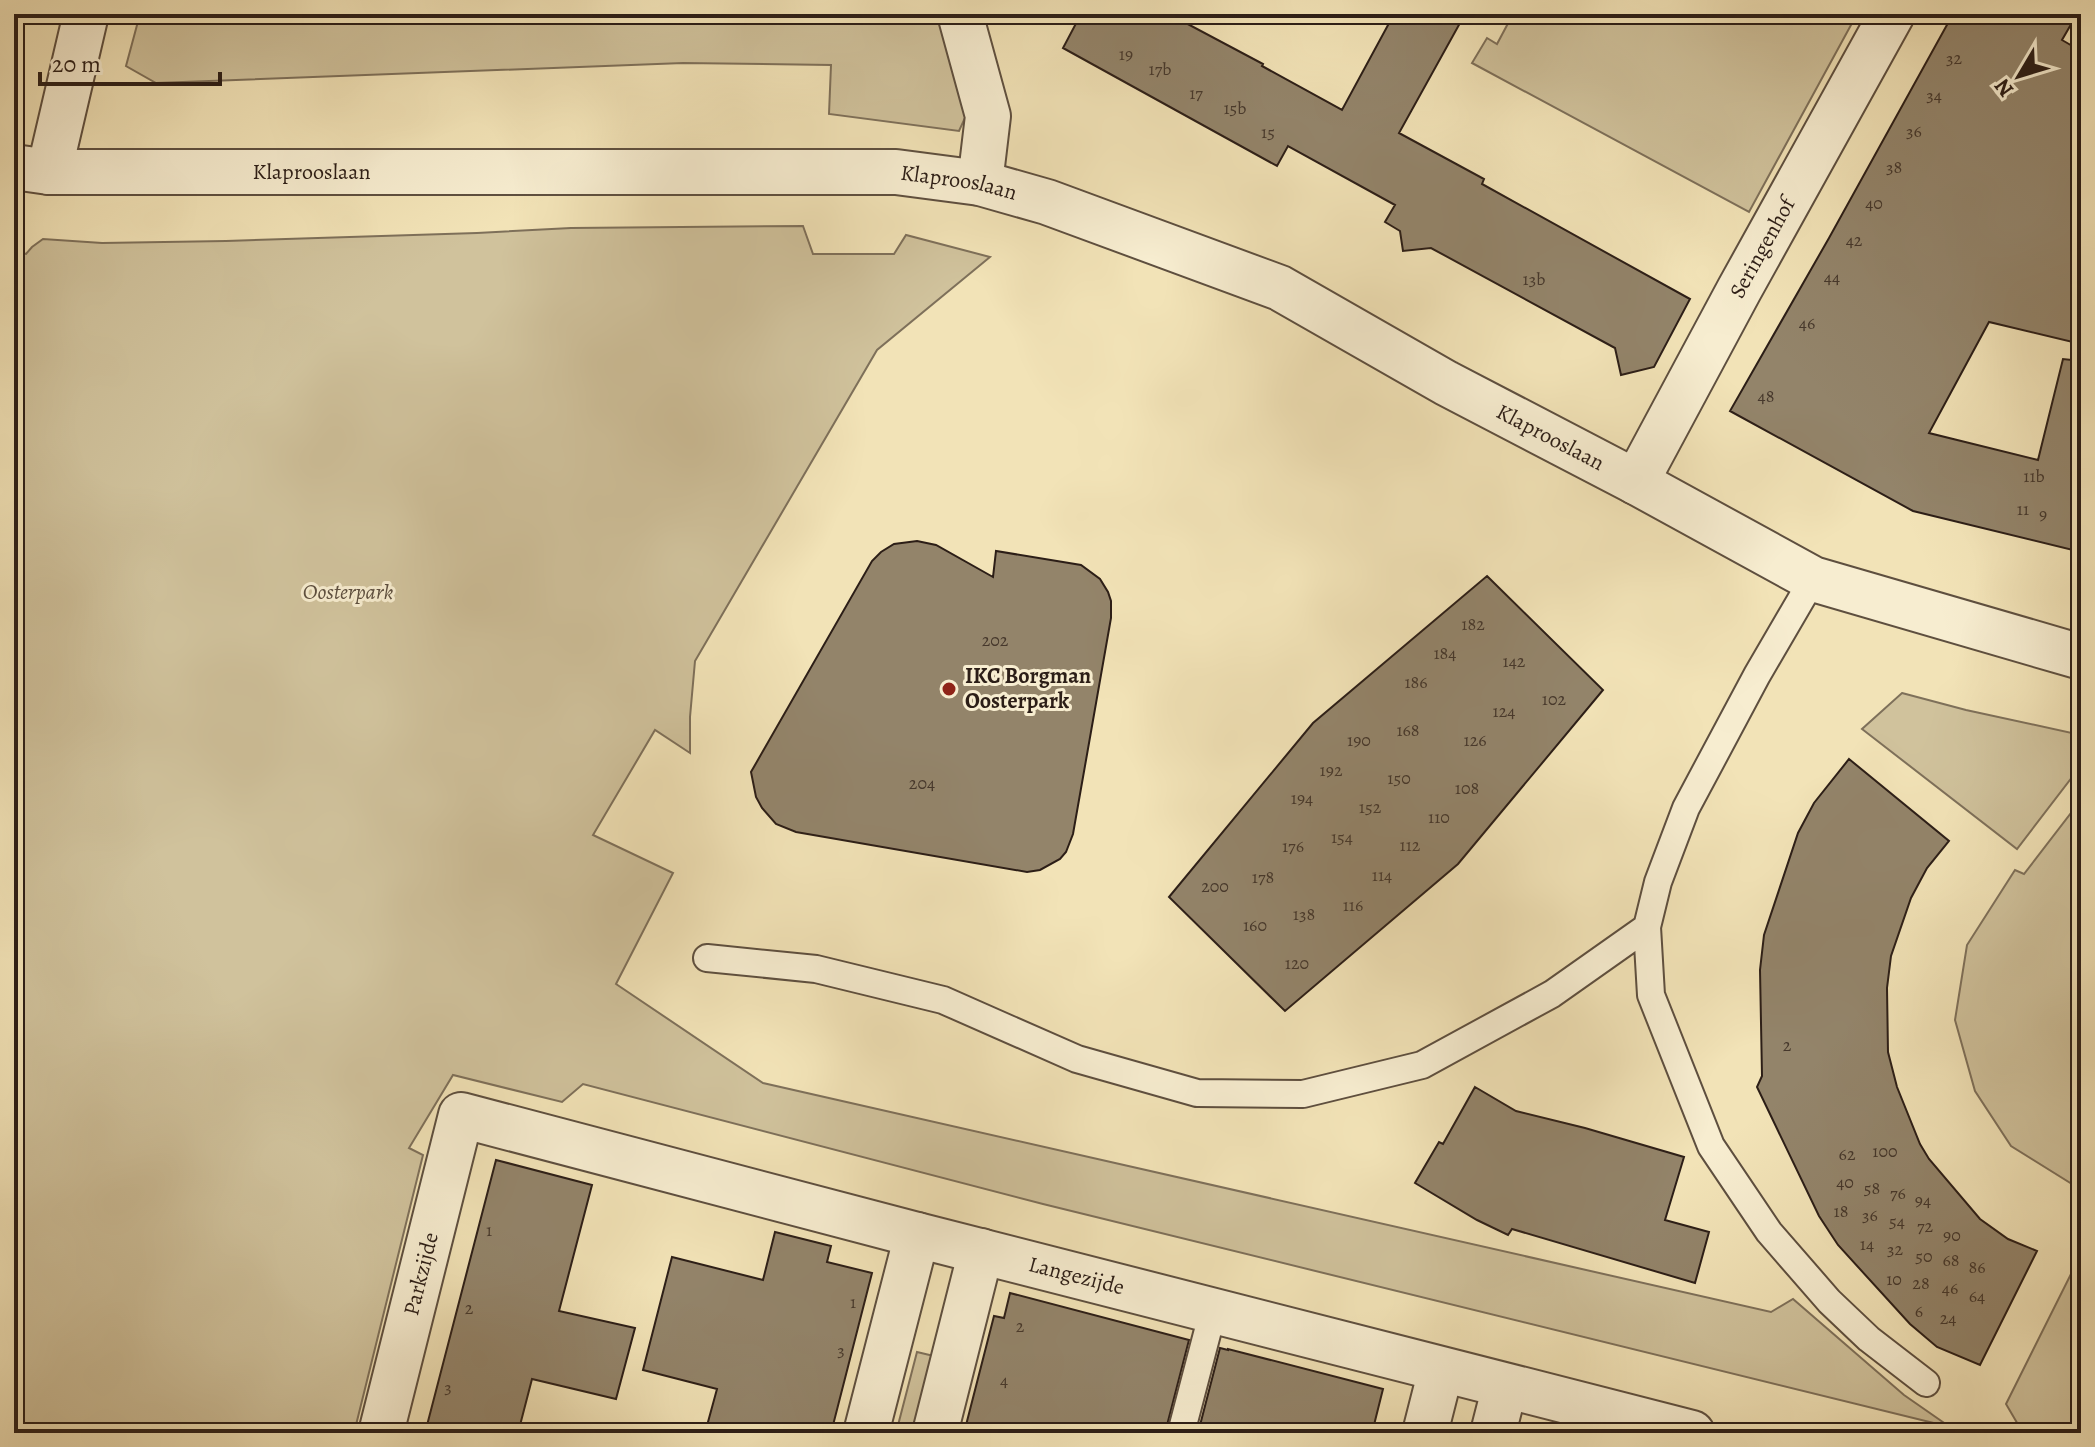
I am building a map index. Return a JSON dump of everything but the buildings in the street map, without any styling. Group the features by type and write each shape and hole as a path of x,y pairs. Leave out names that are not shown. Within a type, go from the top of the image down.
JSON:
{"street":[{"path":"31,169 86,14"},
{"path":"960,14 988,116 980,183"},
{"name":"Seringenhof","path":"1636,482 1892,14"},
{"name":"Klaprooslaan","path":"31,169 896,172 980,183 1047,202 1280,288 1446,383 1813,579 2081,657"},
{"name":"Langezijde","path":"461,1115 1692,1433"},
{"name":"Parkzijde","path":"381,1433 461,1115"},
{"path":"866,1433 917,1235"},
{"path":"935,1433 981,1251"},
{"path":"1425,1433 1441,1370"},
{"path":"1493,1433 1505,1386"}],"lane":[{"path":"1813,579 1757,675 1686,808 1658,882 1647,927 1651,995 1711,1146 1769,1232 1839,1311 1869,1339 1926,1383"},
{"path":"707,958 816,969 943,1000 1077,1059 1197,1093 1303,1094 1422,1065 1552,994 1647,927"},
{"path":"1181,1433 1213,1311"}],"green space":[{"path":"140,14 946,14 970,107 959,131 829,114 831,65 683,63 156,83 126,66"},
{"path":"1513,14 1857,14 1749,212 1472,63 1487,38 1497,44"},
{"name":"Oosterpark","path":"803,226 813,254 894,254 906,235 990,257 877,350 695,661 690,753 655,730 593,835 673,873 616,984 763,1083 1771,1312 1793,1299 1904,1395 1950,1427 1043,1204 583,1084 562,1102 453,1075 409,1148 423,1155 354,1433 14,1433 14,251 26,254 43,239 102,243 226,241 571,228"},
{"path":"1902,693 2081,735 2081,779 2073,776 2017,849 1862,729"},
{"path":"2081,800 2080,1189 2011,1146 1975,1091 1955,1020 1967,945 2015,870 2024,874"},
{"path":"2081,1254 2081,1433 2023,1433 2006,1404"},
{"path":"917,1352 938,1357 918,1433 896,1433"}],"place":[{"name":"IKC Borgman Oosterpark","path":"949,689"}]}
